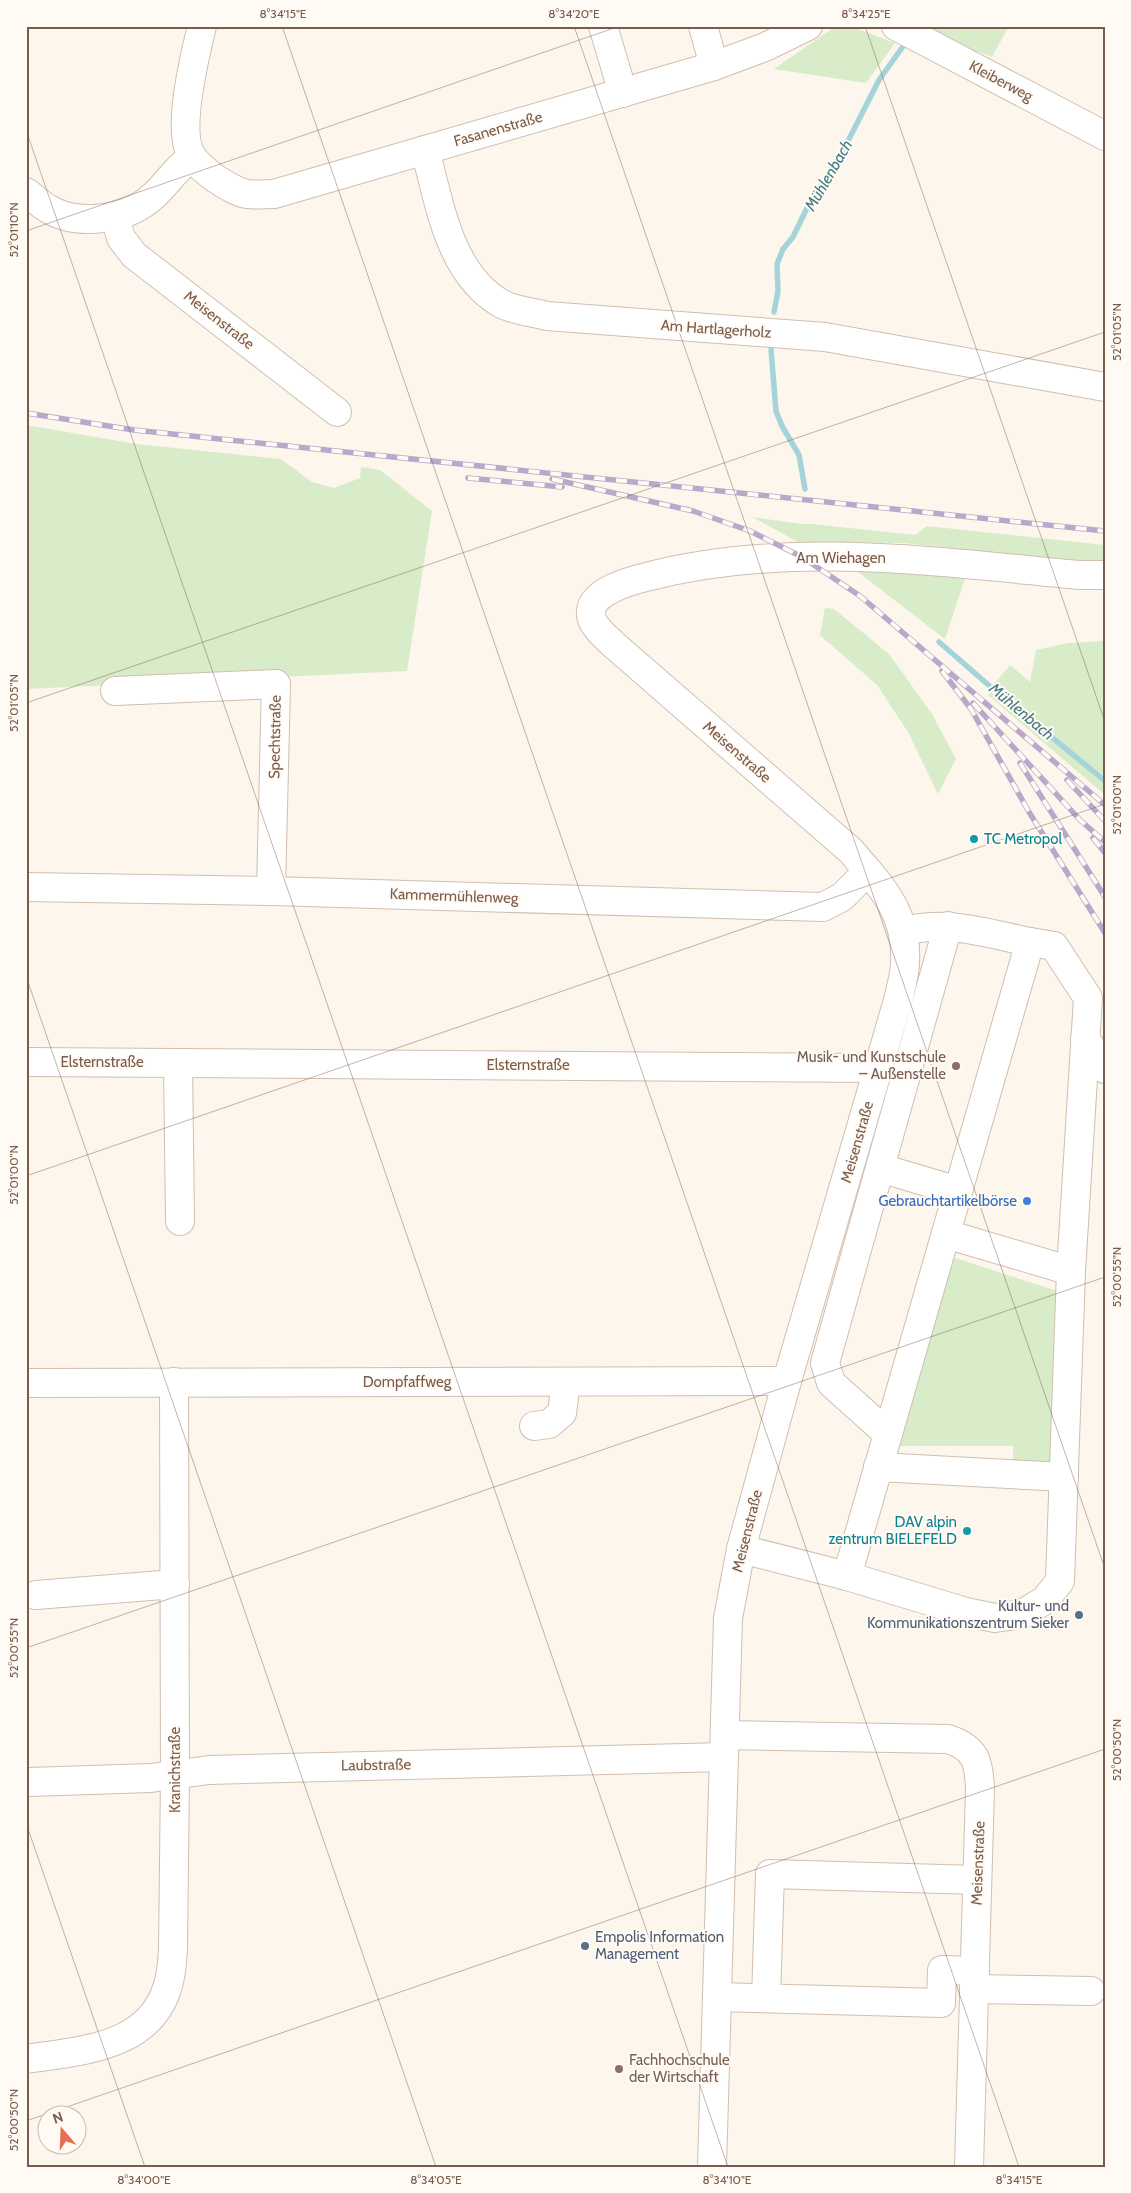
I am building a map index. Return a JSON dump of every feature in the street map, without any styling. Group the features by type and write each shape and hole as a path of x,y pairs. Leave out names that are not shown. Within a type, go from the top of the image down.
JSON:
{"street":[{"path":"26,192 48,209 63,215 99,219 115,217 137,209 152,197 192,158 186,135 186,110 202,26"},
{"path":"604,26 623,92"},
{"path":"704,26 714,66"},
{"name":"Fasanenstraße","path":"192,158 208,173 229,187 247,194 274,194 714,66 766,47 808,26"},
{"name":"Kleiberweg","path":"896,26 1105,136"},
{"name":"Am Hartlagerholz","path":"425,150 457,255 470,276 484,292 504,305 547,316 825,337 1105,387"},
{"name":"Meisenstraße","path":"115,217 121,238 134,255 337,412"},
{"name":"Am Wiehagen","path":"591,611 597,599 609,589 629,581 699,566 763,559 892,558 1080,575 1105,575"},
{"name":"Meisenstraße","path":"591,611 592,618 598,628 614,645 844,845 885,891 904,931 905,963 900,997 787,1381 741,1549 728,1618 712,2167"},
{"name":"Spechtstraße","path":"116,691 276,684 271,890"},
{"name":"Kammermühlenweg","path":"26,887 271,890 823,906 842,897 868,871"},
{"path":"741,1549 847,1576 966,1612 995,1618 1022,1614 1045,1600 1060,1581 1071,1271 1088,998 1054,946 948,926 925,926 904,931"},
{"path":"888,1434 831,1383 825,1364 948,926"},
{"path":"847,1576 1030,942"},
{"path":"1085,1038 1105,1069"},
{"name":"Elsternstraße","path":"26,1062 878,1068"},
{"path":"178,1063 180,1221"},
{"path":"880,1168 958,1191"},
{"path":"946,1234 1071,1271"},
{"name":"Dompfaffweg","path":"26,1383 787,1381"},
{"name":"Kranichstraße","path":"26,2059 102,2047 127,2037 152,2017 163,2000 170,1977 173,1950 175,1776 174,1382"},
{"path":"534,1426 549,1424 562,1412 566,1382"},
{"path":"878,1467 1064,1477"},
{"path":"36,1595 174,1584"},
{"name":"Meisenstraße","path":"725,1746 948,1739 958,1742 971,1752 976,1760 979,1777 978,1880 969,2167"},
{"name":"Laubstraße","path":"29,1782 175,1776 209,1770 725,1746"},
{"path":"766,1998 770,1874 978,1880"},
{"path":"717,1997 941,2003 942,1970 974,1980 1090,1991"}],"green space":[{"path":"836,26 850,26 895,43 866,83 774,69"},
{"path":"919,26 1009,26 992,57 980,52 970,52"},
{"path":"26,425 137,444 281,459 312,482 334,488 360,478 361,467 380,470 432,511 407,671 26,689"},
{"path":"752,517 915,535 927,526 1105,545 1105,564 904,543 798,542"},
{"path":"854,569 965,578 945,639"},
{"path":"825,608 834,609 889,654 932,714 956,759 938,794 908,732 877,685 820,635"},
{"path":"1105,642 1105,795 988,695 1010,665 1030,682 1036,650 1068,643"},
{"path":"952,1257 1057,1291 1058,1466 1013,1470 1013,1446 898,1446"}],"waterway":[{"name":"Mühlenbach","path":"774,312 778,291 777,264 783,249 793,237 807,208 847,143 879,80 904,45"},
{"name":"Mühlenbach","path":"771,349 776,411 782,426 799,455 805,489"},
{"name":"Mühlenbach","path":"939,642 1105,781"}],"railway":[{"path":"26,413 134,430 1105,531"},
{"path":"468,478 562,487"},
{"path":"552,479 693,511 750,531 802,557 860,596 1105,805"},
{"path":"942,671 971,709 1029,812 1105,933"},
{"path":"973,703 1080,820 1105,842"},
{"path":"1020,763 1105,897"},
{"path":"1067,780 1105,821"},
{"path":"1093,838 1105,853"}],"place":[{"name":"TC Metropol","path":"974,839"},
{"name":"Musik- und Kunstschule – Außenstelle","path":"956,1066"},
{"name":"Gebrauchtartikelbörse","path":"1027,1201"},
{"name":"DAV alpin zentrum BIELEFELD","path":"967,1531"},
{"name":"Kultur- und Kommunikationszentrum Sieker","path":"1079,1615"},
{"name":"Empolis Information Management","path":"585,1946"},
{"name":"Fachhochschule der Wirtschaft","path":"619,2069"}]}
